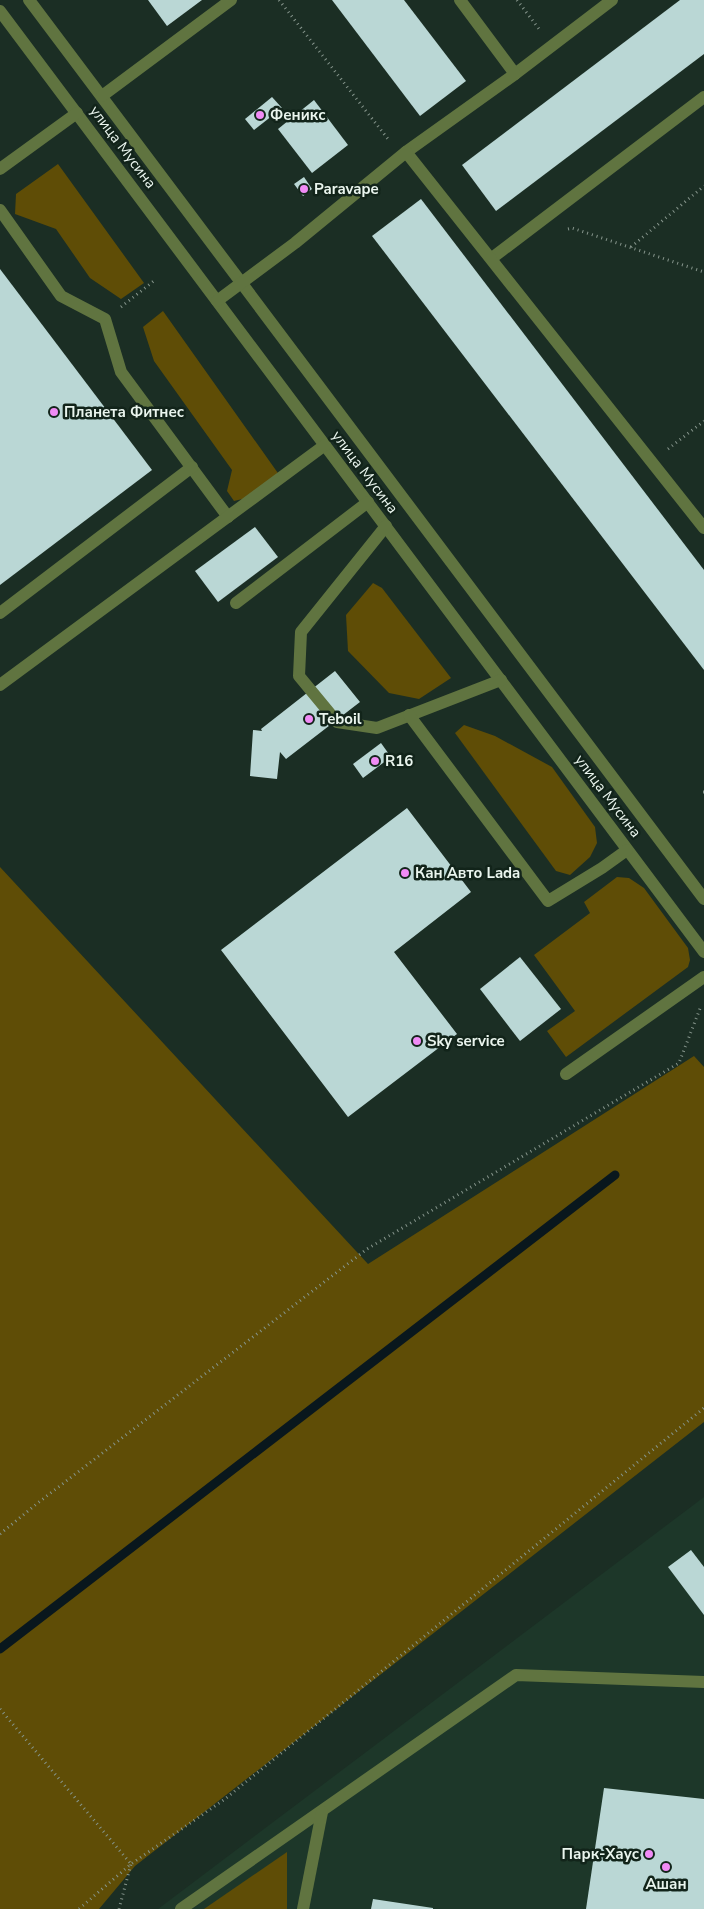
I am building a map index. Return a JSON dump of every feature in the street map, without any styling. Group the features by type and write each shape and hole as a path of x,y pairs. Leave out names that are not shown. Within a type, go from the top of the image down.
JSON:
{"street":[{"name":"улица Мусина","path":"29,0 704,900"},
{"path":"102,96 231,0"},
{"path":"460,0 514,74"},
{"path":"217,301 295,243 406,152 612,0"},
{"name":"улица Мусина","path":"0,11 704,952"},
{"path":"492,258 704,97"},
{"path":"0,169 77,113"},
{"path":"406,152 492,258 704,528"},
{"path":"0,210 61,296 105,320 121,372 228,516"},
{"path":"0,684 325,445"},
{"path":"0,613 192,467"},
{"path":"236,603 368,502"},
{"path":"386,526 301,632 299,676 337,722 377,728 409,714 501,680"},
{"path":"409,714 548,901 602,868 627,850"},
{"path":"566,1074 704,977"},
{"path":"181,1909 516,1675 704,1682"},
{"path":"303,1909 322,1812"}],"path":[{"path":"279,0 390,142 406,152"},
{"path":"517,0 551,46"},
{"path":"631,248 704,186"},
{"path":"564,229 572,228 704,272"},
{"path":"652,462 704,421"},
{"path":"0,1534 367,1249 679,1062 703,1001"},
{"path":"80,1909 131,1864 225,1799 704,1408"},
{"path":"0,1709 131,1864"},
{"path":"119,1909 131,1864"}],"shaded area":[{"path":"58,164 144,283 121,299 90,278 56,229 15,214 16,194"},
{"path":"163,311 280,476 255,496 234,501 227,491 232,470 154,361 143,327"},
{"path":"373,583 382,588 451,678 419,699 389,693 348,651 346,615"},
{"path":"464,725 495,736 552,767 595,827 597,843 590,857 570,875 556,871 455,733"},
{"path":"0,867 368,1264 694,1056 704,1067 704,1422 135,1866 99,1909 0,1909"},
{"path":"617,877 629,878 644,888 688,948 690,960 688,967 566,1057 547,1031 575,1011 534,955 590,913 584,902"},
{"path":"704,1497 704,1909 158,1909"},
{"path":"287,1852 287,1909 204,1909"}],"building":[{"path":"148,0 202,0 167,26"},
{"path":"332,0 404,0 466,81 420,116"},
{"path":"680,0 704,0 704,54 496,211 462,165"},
{"path":"272,97 282,108 254,130 245,119"},
{"path":"314,100 348,145 312,173 278,129"},
{"path":"304,177 312,189 303,196 294,184"},
{"path":"421,199 704,570 704,670 372,236"},
{"name":"Планета Фитнес","path":"0,269 152,470 0,585"},
{"path":"255,527 278,557 218,602 195,571"},
{"path":"335,671 360,702 286,759 280,752 277,779 250,776 253,730 262,731 261,729"},
{"path":"381,743 391,757 363,778 353,764"},
{"path":"407,808 471,892 394,952 457,1034 348,1117 221,950"},
{"path":"520,957 561,1009 520,1041 480,989"},
{"path":"691,1550 704,1567 704,1615 668,1567"},
{"name":"Парк-Хаус","path":"604,1788 704,1799 704,1909 586,1909"},
{"path":"373,1899 433,1908 433,1909 371,1909"}],"waterway":[{"path":"0,1649 615,1175"}],"place":[{"name":"Феникс","path":"260,115"},
{"name":"Paravape","path":"304,189"},
{"name":"Планета Фитнес","path":"54,412"},
{"name":"Teboil","path":"309,719"},
{"name":"R16","path":"375,761"},
{"name":"Кан Авто Lada","path":"405,873"},
{"name":"Sky service","path":"417,1041"},
{"name":"Парк-Хаус","path":"649,1854"},
{"name":"Ашан","path":"666,1867"}]}
